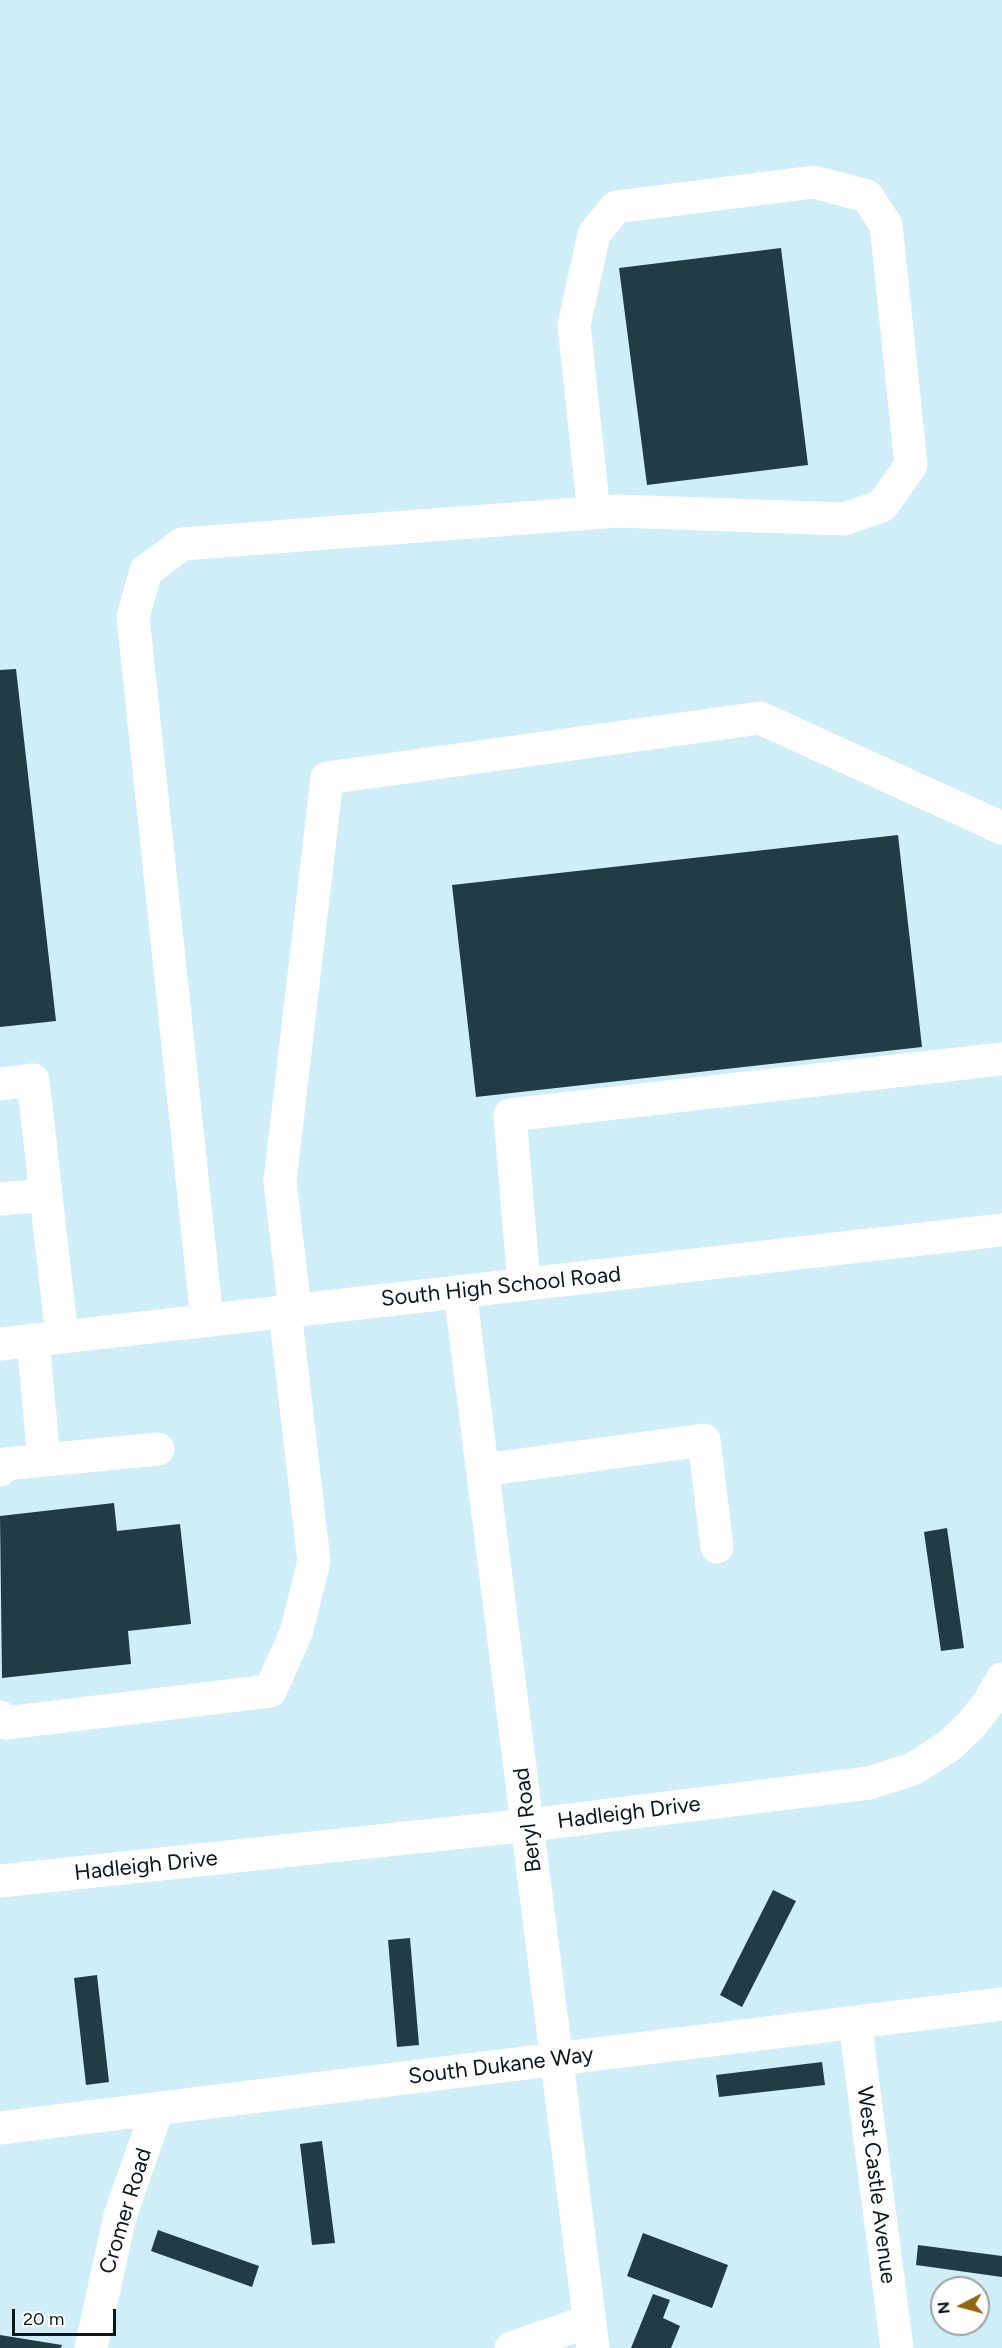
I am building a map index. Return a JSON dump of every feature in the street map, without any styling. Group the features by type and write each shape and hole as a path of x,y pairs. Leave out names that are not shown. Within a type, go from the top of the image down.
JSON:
{"street":[{"path":"207,1320 133,617 146,571 182,544 594,513 844,519 882,506 911,465 886,225 867,196 814,182 616,207 594,234 574,325 594,513"},
{"path":"0,1717 6,1723 270,1691 296,1633 314,1561 280,1181 327,778 760,718 1002,828"},
{"path":"524,1284 510,1115 1002,1059"},
{"path":"0,1084 33,1080 46,1195 48,1339 44,1460"},
{"path":"0,1199 46,1195"},
{"name":"South High School Road","path":"0,1344 1002,1230"},
{"name":"Beryl Road","path":"460,1291 529,1825 591,2334"},
{"path":"483,1470 704,1440 717,1547"},
{"path":"0,1470 6,1464 158,1449"},
{"name":"Hadleigh Drive","path":"0,1881 529,1825 885,1780 925,1763 962,1736 990,1701 1002,1679"},
{"name":"South Dukane Way","path":"0,2128 1002,2004"},
{"name":"West Castle Avenue","path":"855,2022 897,2348"},
{"name":"Cromer Road","path":"91,2348 120,2216 157,2110"},
{"path":"512,2348 591,2334"}],"building":[{"path":"781,248 808,465 647,485 619,268"},
{"path":"16,669 56,1021 0,1027 0,670"},
{"path":"898,835 922,1047 476,1097 452,885"},
{"path":"114,1503 117,1531 180,1524 191,1624 128,1631 131,1664 2,1678 0,1516"},
{"path":"947,1528 964,1648 941,1651 924,1532"},
{"path":"773,1890 796,1901 742,2007 720,1995"},
{"path":"410,1938 419,2045 397,2047 388,1940"},
{"path":"97,1975 109,2082 86,2085 74,1978"},
{"path":"822,2062 825,2085 719,2097 716,2075"},
{"path":"322,2141 335,2243 312,2245 300,2144"},
{"path":"158,2230 259,2266 252,2287 151,2251"},
{"path":"643,2233 728,2265 712,2308 627,2276"},
{"path":"918,2245 1002,2256 1002,2277 916,2265"},
{"path":"653,2294 670,2300 663,2318 680,2326 671,2348 631,2348"},
{"path":"0,2335 62,2345 61,2348 0,2348"}]}
